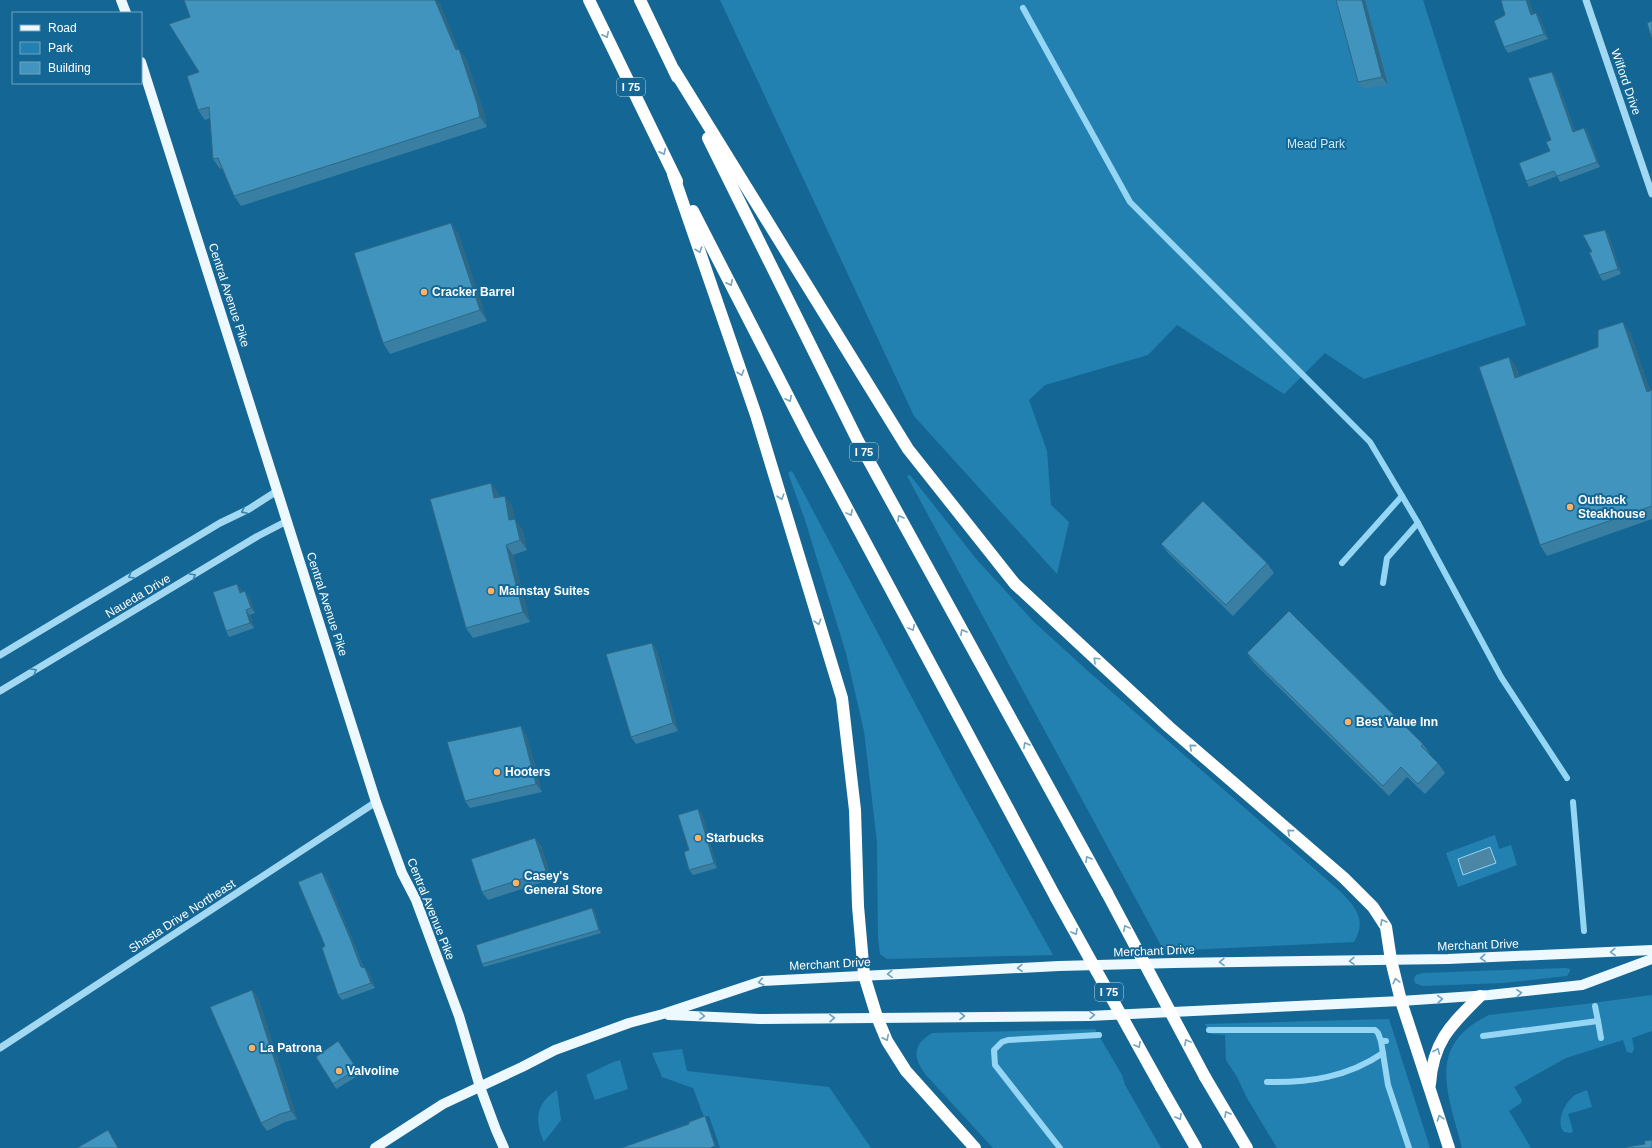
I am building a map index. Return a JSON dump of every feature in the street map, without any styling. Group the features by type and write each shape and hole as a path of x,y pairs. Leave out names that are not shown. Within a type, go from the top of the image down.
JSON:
{"highway":[{"name":"I 75","path":"589,0 673,174 809,437 1056,898 1196,1148"},
{"name":"I 75","path":"640,0 858,441 1107,893 1205,1077 1246,1148"},
{"path":"674,70 908,449 1015,584 1169,727 1344,878 1373,907 1386,927 1391,960 1402,1001 1449,1148"},
{"path":"673,174 756,415 842,698 855,810 858,906 864,975 876,1017 887,1041 906,1071 975,1148"},
{"path":"1430,1089 1431,1068 1436,1051 1445,1033 1480,996"}],"main road":[{"path":"121,0 126,12"},
{"name":"Central Avenue Pike","path":"142,65 376,802 402,873 416,900 459,1016 480,1087 504,1148"},
{"name":"Merchant Drive","path":"375,1148 443,1104 555,1050 629,1023 663,1014 762,981 864,975 1173,963 1456,959 1652,950"},
{"name":"Merchant Drive","path":"663,1014 760,1019 1097,1015 1402,1001 1480,996 1582,985 1652,959"}],"street":[{"name":"Wilford Drive","path":"1586,0 1652,194"},
{"name":"Naueda Drive","path":"0,655 220,523 249,509 277,491"},
{"name":"Naueda Drive","path":"0,691 258,536 286,521"},
{"name":"Shasta Drive Northeast","path":"0,1048 376,802"}],"green space":[{"name":"Mead Park","path":"720,0 1423,0 1526,325 1364,379 1325,353 1284,394 1177,325 1148,355 1045,385 1029,400 1047,451 1051,505 1069,522 1057,574 914,416"},
{"path":"792,471 956,781 1053,955 887,959 880,954 878,938 877,842 864,731 846,653 805,520 788,473"},
{"path":"910,475 977,560 1034,622 1089,672 1341,892 1355,909 1360,921 1358,934 1354,942 1164,951 907,476"},
{"path":"1495,835 1499,849 1511,845 1517,865 1458,887 1446,853"},
{"path":"1570,969 1567,976 1503,983 1422,986 1415,983 1414,979 1416,975 1423,973"},
{"path":"1652,995 1652,1031 1632,1038 1634,1049 1632,1053 1627,1052 1623,1040 1566,1058 1514,1087 1522,1100 1521,1103 1509,1111 1531,1148 1462,1148 1451,1108 1446,1072 1449,1056 1456,1041 1469,1027 1489,1015"},
{"path":"1389,1019 1430,1148 1277,1148 1226,1060 1225,1035 1211,1034 1205,1024"},
{"path":"1095,1029 1122,1075 1125,1085 1161,1148 993,1148 926,1075 917,1057 918,1047 921,1042 932,1033"},
{"path":"682,1049 687,1071 829,1087 871,1148 720,1148 709,1116 704,1117 693,1088 662,1077 652,1053"},
{"path":"620,1060 628,1089 595,1100 586,1075"},
{"path":"557,1090 561,1120 544,1142 539,1126 539,1113 541,1106 550,1095"},
{"path":"1587,1090 1592,1107 1568,1114 1573,1131 1571,1133 1564,1132 1561,1128 1562,1112 1571,1098"}],"shaded area":[{"path":"1490,847 1496,863 1463,875 1458,859"}],"building":[{"path":"184,0 435,0 456,50 459,49 477,103 480,117 234,196 218,158 213,159 209,107 198,110 187,76 199,72 169,24 190,17"},
{"path":"1336,0 1362,0 1382,77 1358,82"},
{"path":"1501,0 1526,0 1531,15 1536,13 1544,34 1504,47 1494,21 1505,15"},
{"path":"1652,21 1652,39 1647,23"},
{"path":"1552,72 1573,132 1584,128 1597,162 1557,176 1554,171 1526,181 1519,163 1550,151 1546,142 1551,140 1528,78"},
{"name":"Cracker Barrel","path":"451,223 480,310 383,343 354,253"},
{"path":"1605,230 1618,269 1599,275 1589,252 1592,252 1583,235"},
{"path":"1623,322 1647,392 1652,390 1652,506 1540,545 1479,367 1509,357 1515,378 1598,347 1598,330"},
{"name":"Mainstay Suites","path":"491,483 494,498 505,496 509,520 515,519 520,540 506,545 523,612 466,628 430,499"},
{"path":"1203,501 1267,563 1226,605 1161,544"},
{"path":"237,584 240,593 245,591 251,608 246,610 250,623 226,631 213,592"},
{"path":"1289,611 1423,744 1421,746 1438,763 1418,784 1401,767 1383,786 1247,653"},
{"path":"652,643 673,723 631,737 606,654"},
{"path":"521,726 536,784 465,801 447,742"},
{"name":"Starbucks","path":"698,809 714,863 689,870 684,852 689,850 678,815"},
{"path":"535,838 546,871 482,892 471,859"},
{"path":"322,872 361,967 365,968 371,983 338,995 322,948 325,946 298,882"},
{"path":"592,908 599,930 482,964 476,945"},
{"name":"La Patrona","path":"252,990 291,1111 280,1114 261,1123 210,1007"},
{"path":"338,1041 357,1069 333,1084 316,1057"},
{"path":"705,1116 715,1146 710,1148 621,1148 689,1124 689,1122"},
{"path":"108,1130 118,1148 77,1148"},
{"path":"1652,1140 1652,1148 1627,1148 1645,1144 1644,1141"}],"waterway":[{"path":"1023,8 1130,202 1370,442 1418,523 1501,677 1567,778"},
{"path":"1342,563 1402,496"},
{"path":"1383,583 1387,558 1418,523"},
{"path":"1573,802 1584,931"},
{"path":"1483,1036 1598,1021 1595,1006"},
{"path":"1598,1021 1601,1038"},
{"path":"1209,1030 1375,1030 1381,1041 1386,1041"},
{"path":"1060,1148 995,1065 994,1050 1002,1042 1008,1040 1099,1035"},
{"path":"1384,1041 1381,1041 1388,1085 1409,1148"},
{"path":"1267,1082 1313,1080 1328,1077 1356,1068 1383,1053"}],"place":[{"name":"Cracker Barrel","path":"424,292"},
{"name":"Outback Steakhouse","path":"1570,507"},
{"name":"Mainstay Suites","path":"491,591"},
{"name":"Best Value Inn","path":"1348,722"},
{"name":"Hooters","path":"497,772"},
{"name":"Starbucks","path":"698,838"},
{"name":"Casey's General Store","path":"516,883"},
{"name":"La Patrona","path":"252,1048"},
{"name":"Valvoline","path":"339,1071"}]}
